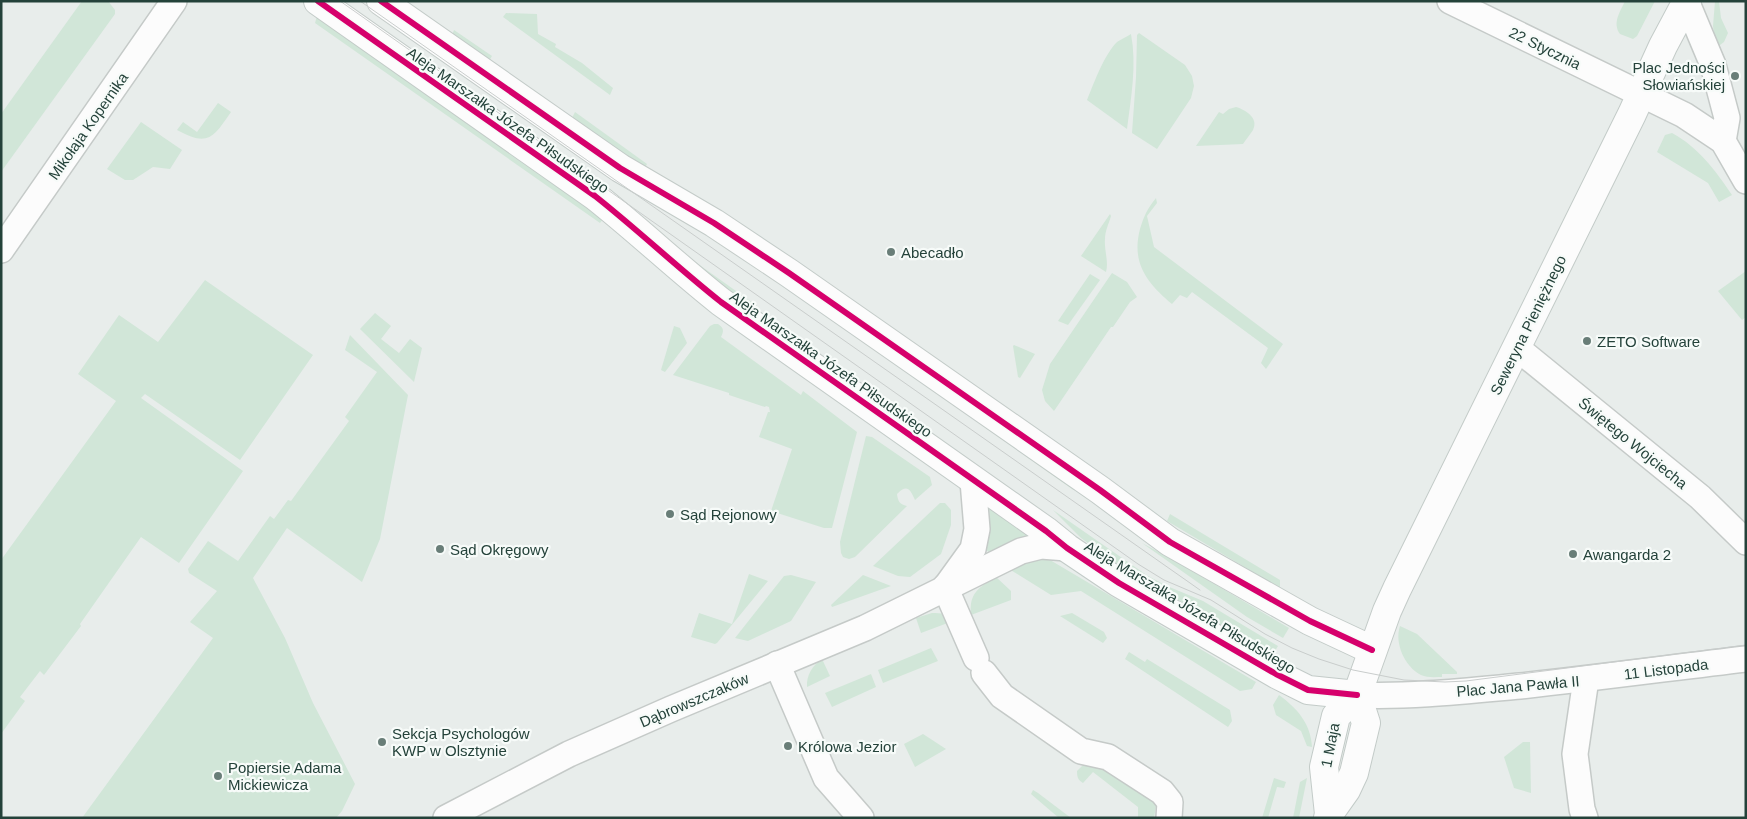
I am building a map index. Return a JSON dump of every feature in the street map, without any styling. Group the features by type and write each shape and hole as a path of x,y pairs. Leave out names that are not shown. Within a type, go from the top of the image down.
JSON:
{"street":[{"name":"Mikołaja Kopernika","path":"1,250 174,1"},
{"name":"Aleja Marszałka Józefa Piłsudskiego","path":"318,1 595,196 722,302 1119,583 1276,674 1308,690 1357,695"},
{"name":"Aleja Marszałka Józefa Piłsudskiego","path":"381,1 620,168 714,224 789,273 1100,490 1170,542 1310,621 1372,650"},
{"name":"22 Stycznia","path":"1450,1 1641,94"},
{"name":"Seweryna Pieniężnego","path":"1372,650 1397,589 1517,348 1663,46 1687,2"},
{"path":"1687,2 1713,65 1727,118 1723,141"},
{"path":"1641,94 1684,115 1723,141 1746,181"},
{"name":"Świętego Wojciecha","path":"1517,348 1700,497 1746,542"},
{"name":"Dąbrowszczaków","path":"945,588 973,549 976,529 973,481"},
{"name":"Dąbrowszczaków","path":"446,818 569,754 865,628 1021,551 1041,546 1067,548"},
{"path":"945,588 980,666 1002,696 1081,751 1108,757 1162,792 1170,802 1169,818"},
{"path":"1357,695 1372,650"},
{"name":"11 Listopada","path":"1586,679 1746,659"},
{"path":"778,664 826,778 861,818"},
{"name":"Plac Jana Pawła II","path":"1357,695 1396,696 1432,694 1586,679 1575,754 1582,809 1585,818"},
{"name":"1 Maja","path":"1328,816 1324,767 1336,716 1357,695"}],"green space":[{"path":"82,1 108,1 115,10 115,14 1,172 1,114"},
{"path":"1625,1 1655,1 1637,36 1633,39 1620,34 1617,26 1618,17"},
{"path":"1715,1 1719,1 1721,18 1728,33 1724,42 1716,48 1713,26"},
{"path":"506,13 537,14 538,34 556,44 555,47 582,63 613,88 610,95 503,17"},
{"path":"317,16 603,219 600,223 315,23"},
{"path":"454,30 492,56 489,61 452,35"},
{"path":"1139,33 1185,65 1192,76 1194,86 1191,98 1157,149 1132,133 1137,35"},
{"path":"1131,34 1133,70 1127,129 1087,100 1112,48 1117,42"},
{"path":"218,103 231,112 214,134 203,139 177,130 183,122 197,132"},
{"path":"1236,107 1247,112 1254,122 1253,130 1243,144 1196,146 1219,112 1223,114 1229,109"},
{"path":"575,112 647,164 645,168 572,118"},
{"path":"141,122 182,150 170,169 153,167 133,180 125,180 107,169"},
{"path":"1672,133 1690,145 1706,160 1732,195 1719,202 1708,183 1657,152 1665,135"},
{"path":"1156,198 1157,203 1147,216 1154,247 1283,344 1266,369 1261,363 1268,348 1192,292 1187,298 1180,295 1172,304 1155,288 1143,271 1138,252 1140,229 1144,216"},
{"path":"1110,214 1105,236 1106,272 1081,256"},
{"path":"656,234 757,306 753,312"},
{"path":"1746,271 1746,317 1742,320 1718,291"},
{"path":"1112,273 1127,282 1137,297 1130,302 1113,327 1111,327 1054,411 1045,401 1042,390 1050,364"},
{"path":"1090,274 1100,280 1068,325 1058,321"},
{"path":"205,280 313,355 240,460 145,394 141,398 243,471 179,563 141,537 80,624 81,626 44,675 40,671 20,697 25,701 1,734 1,560 116,401 78,374 119,315 158,342"},
{"path":"375,313 391,326 381,339 399,353 410,339 422,348 414,382 360,329"},
{"path":"718,324 722,328 721,337 801,395 803,391 857,432 832,528 824,528 771,511 792,449 759,437 768,412 770,412 769,407 673,375 710,326"},
{"path":"674,326 680,328 687,343 665,372 661,370"},
{"path":"350,335 408,395 380,539 362,582 287,528 253,578 285,638 313,703 355,784 342,811 336,818 82,818 213,638 190,622 217,591 189,573 188,569 208,541 238,561 270,516 274,519 288,500 291,501 349,421 345,417 377,372 345,350"},
{"path":"1014,345 1035,354 1020,378 1018,377"},
{"path":"989,423 1104,504 1072,489 986,428"},
{"path":"866,436 872,437 930,477 932,485 915,500 908,489 903,489 897,494 899,502 907,506 855,557 849,559 843,557 840,542"},
{"path":"940,503 945,503 951,510 951,525 941,554 910,577 898,576 873,566"},
{"path":"989,505 1030,534 992,554 983,548 990,523"},
{"path":"1053,510 1148,576 1203,601 1278,646 1272,656 1108,558 1081,538"},
{"path":"1170,514 1280,580 1280,588 1167,521"},
{"path":"1142,543 1289,628 1283,638 1247,617"},
{"path":"1045,557 1256,682 1252,689 1240,691 1081,591 1051,595 1009,569 1026,558"},
{"path":"749,574 768,581 717,643 691,637 699,613 732,624"},
{"path":"791,575 816,582 791,621 748,641 735,638 784,576"},
{"path":"863,575 891,586 832,607 831,605"},
{"path":"996,577 1011,591 1011,600 971,615 973,596 984,584"},
{"path":"932,613 947,615 953,621 921,633 916,618"},
{"path":"1072,613 1104,632 1107,638 1103,643 1060,616"},
{"path":"1400,626 1417,634 1457,674 1442,674 1442,677 1429,677 1415,671 1402,654 1398,640"},
{"path":"931,648 938,661 883,683 878,670"},
{"path":"1129,652 1145,662 1147,659 1230,710 1232,721 1228,727 1125,659"},
{"path":"822,659 830,676 807,687 811,671"},
{"path":"871,674 876,687 832,707 825,693"},
{"path":"1279,695 1292,705 1302,717 1309,731 1312,747 1307,746 1301,731 1276,715 1273,705"},
{"path":"923,734 946,749 915,767 904,744"},
{"path":"1523,742 1530,742 1531,793 1514,788 1504,757"},
{"path":"1098,761 1153,798 1156,806 1154,818 1138,818 1138,807 1093,772 1083,783 1080,781 1077,771 1084,764"},
{"path":"1274,778 1286,782 1284,788 1277,787 1268,818 1262,818"},
{"path":"1307,778 1299,818 1293,818 1300,782"},
{"path":"1033,790 1071,818 1059,818 1031,794"}],"tram line":[{"path":"340,1 1138,564 1164,580 1211,600 1265,634 1292,648 1353,670 1404,680 1445,682 1466,681 1746,645"},
{"path":"360,1 1200,590"}],"cycle path":[{"path":"318,1 595,196 721,302 1119,583 1276,674 1308,690 1357,695"},
{"path":"381,1 620,168 714,223 789,273 1100,490 1170,542 1310,621 1372,650"}],"place":[{"name":"Plac Jedności Słowiańskiej","path":"1735,76"},
{"name":"Abecadło","path":"891,252"},
{"name":"ZETO Software","path":"1587,341"},
{"name":"Sąd Rejonowy","path":"670,514"},
{"name":"Sąd Okręgowy","path":"440,549"},
{"name":"Awangarda 2","path":"1573,554"},
{"name":"Sekcja Psychologów KWP w Olsztynie","path":"382,742"},
{"name":"Królowa Jezior","path":"788,746"},
{"name":"Popiersie Adama Mickiewicza","path":"218,776"}]}
